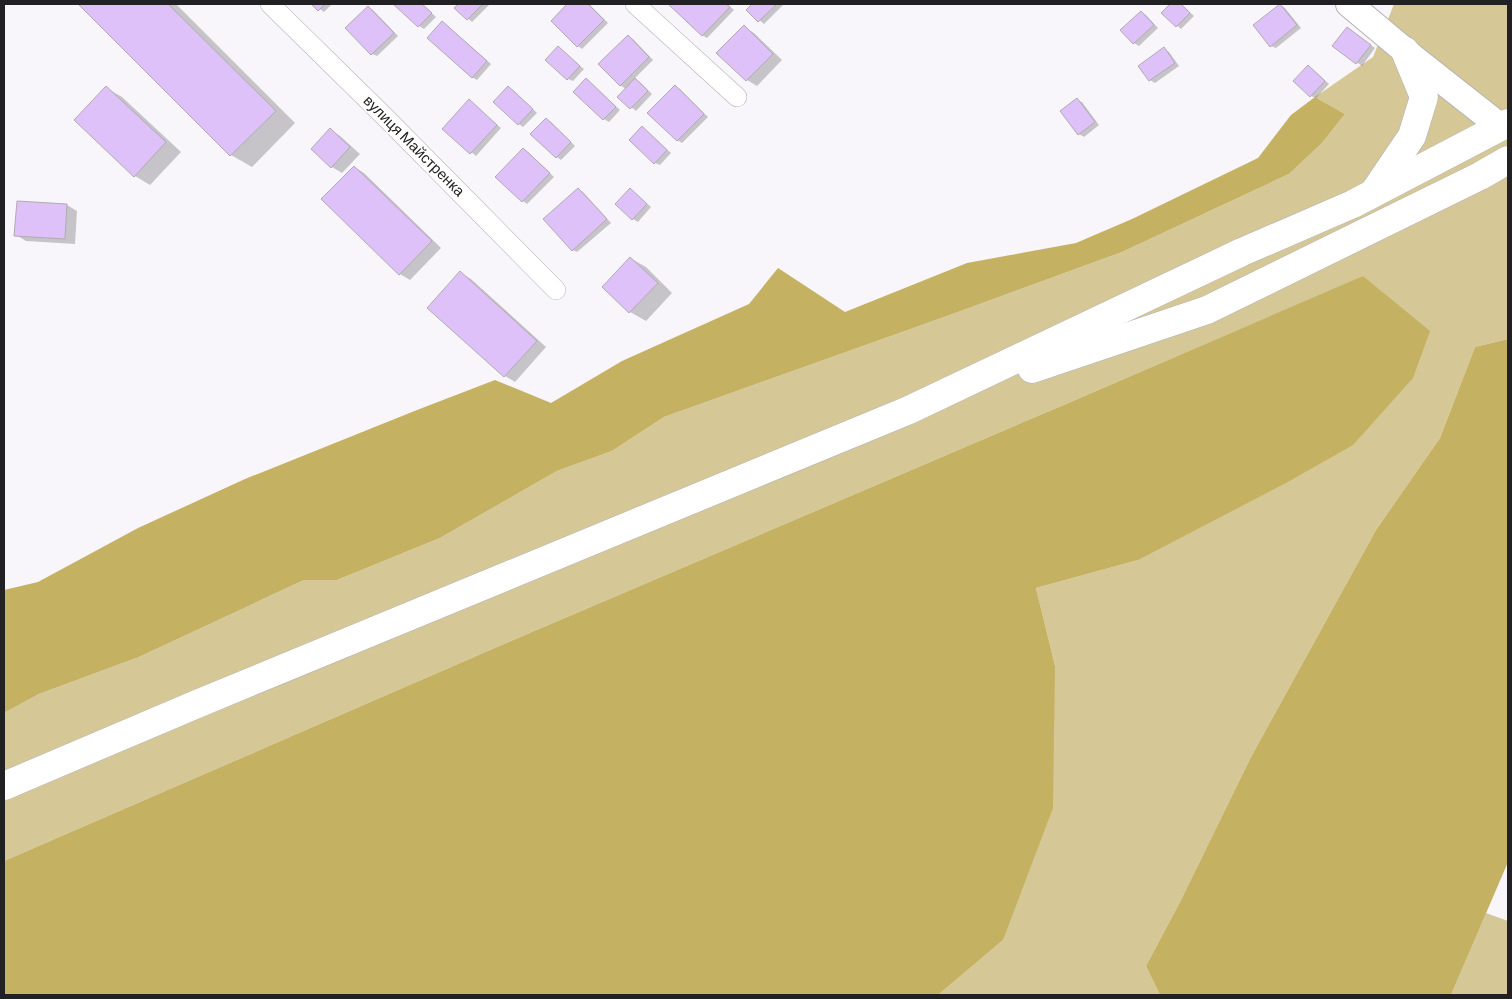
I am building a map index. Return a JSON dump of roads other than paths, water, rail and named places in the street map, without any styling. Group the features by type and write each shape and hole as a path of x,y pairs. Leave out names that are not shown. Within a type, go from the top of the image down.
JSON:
{"highway":[{"path":"1373,193 1412,136 1424,98 1405,51"},
{"path":"4,786 206,700 909,410 1242,252 1353,204 1505,125"},
{"path":"909,410 1206,310 1446,193 1508,160"}],"main road":[{"path":"1349,4 1405,51 1505,125"}],"street":[{"name":"вулиця Майстренка","path":"270,4 556,290"},
{"path":"635,4 737,98"}]}
